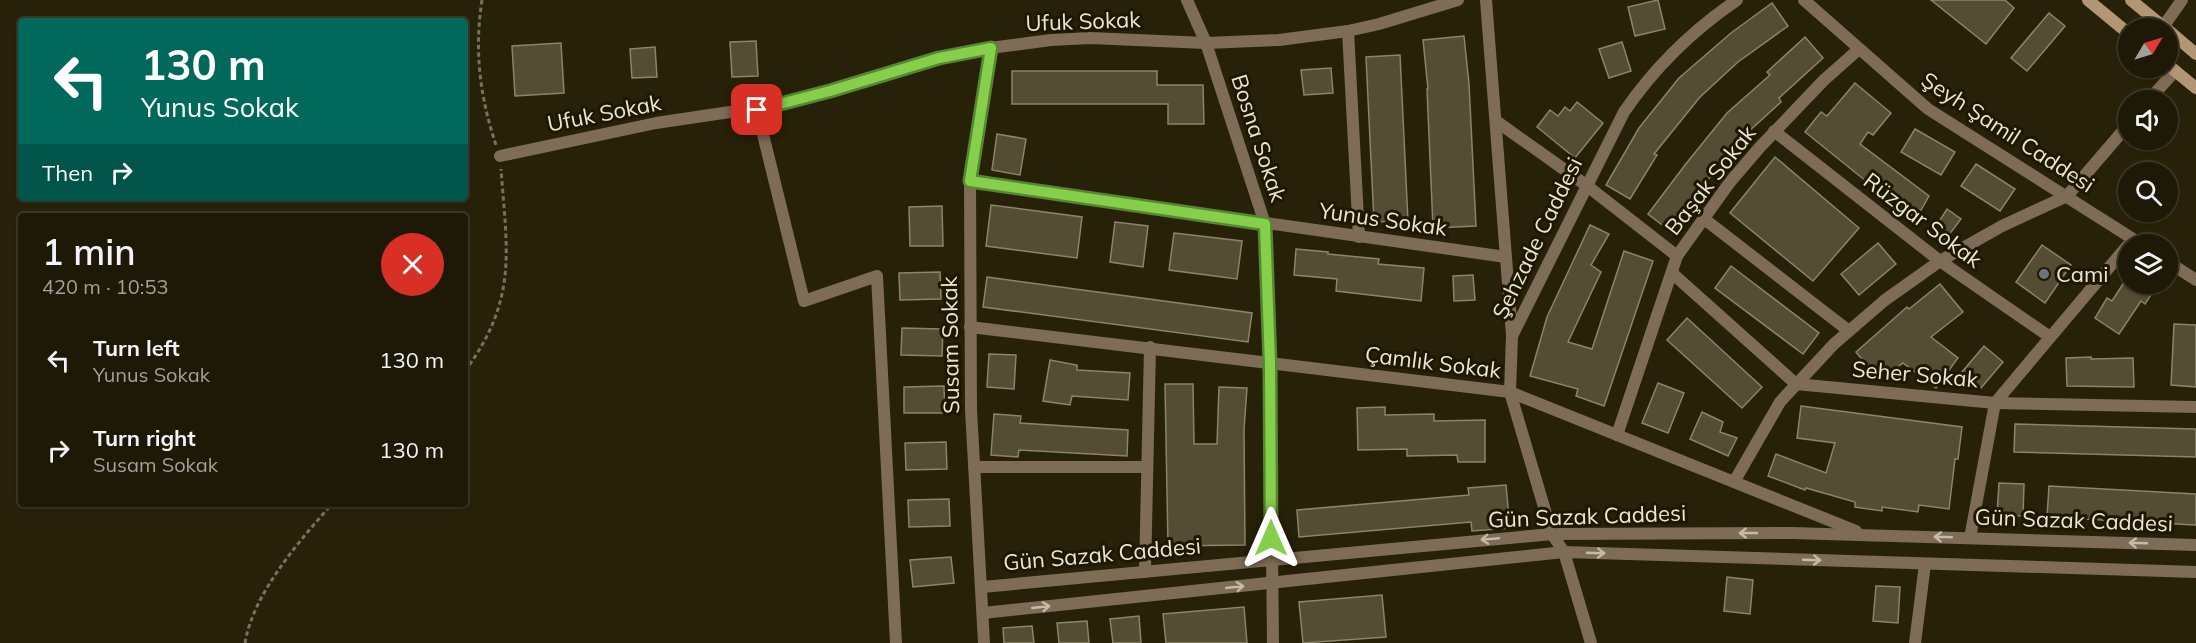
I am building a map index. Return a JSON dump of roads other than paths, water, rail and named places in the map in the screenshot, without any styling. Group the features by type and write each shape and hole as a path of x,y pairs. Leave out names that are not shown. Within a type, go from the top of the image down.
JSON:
{"main road":[{"path":"2088,0 2118,25"},
{"path":"2131,0 2152,18"},
{"path":"2178,39 2196,54"},
{"path":"2178,74 2196,88"}],"street":[{"name":"Bosna Sokak","path":"1187,0 1206,43 1265,224 1270,364 1273,643"},
{"name":"Ufuk Sokak","path":"500,156 656,123 757,110 939,58 991,48 1051,40 1090,38 1206,43 1279,40 1348,31 1458,0"},
{"path":"1486,0 1512,336"},
{"name":"Şehzade Caddesi","path":"1591,643 1564,552 1552,534 1510,392 1512,336 1619,121 1648,79 1687,40 1737,0"},
{"name":"Şeyh Şamil Caddesi","path":"1804,0 1928,109 2067,196 2120,234"},
{"path":"2171,18 2182,0"},
{"path":"1348,31 1359,237"},
{"name":"Susam Sokak","path":"984,643 971,410 970,181 991,48"},
{"name":"Başak Sokak","path":"1617,435 1677,256 1730,182 1774,131 1824,80 1859,49"},
{"path":"757,110 804,301 878,276 897,643"},
{"path":"1496,121 1677,256"},
{"name":"Rüzgar Sokak","path":"1774,131 1940,261 2050,337"},
{"path":"1734,482 1780,402 1850,331 1885,300 1940,261 2002,225 2067,196 2118,137"},
{"name":"Yunus Sokak","path":"970,181 1506,257"},
{"path":"1703,218 1850,331"},
{"path":"1970,538 1995,403 2118,260"},
{"path":"2178,268 2196,280"},
{"path":"1672,273 1796,384"},
{"name":"Çamlık Sokak","path":"970,327 1510,392 1865,535"},
{"path":"1145,572 1150,347"},
{"name":"Seher Sokak","path":"1796,384 1995,403 2196,407"},
{"path":"974,467 1147,467"},
{"name":"Gün Sazak Caddesi","path":"982,587 1552,534 1792,532 2196,545"},
{"name":"Gün Sazak Caddesi","path":"983,613 1564,552 2196,572"},
{"path":"1915,643 1924,564"}],"place":[{"name":"Cami","path":"2044,274"}]}
